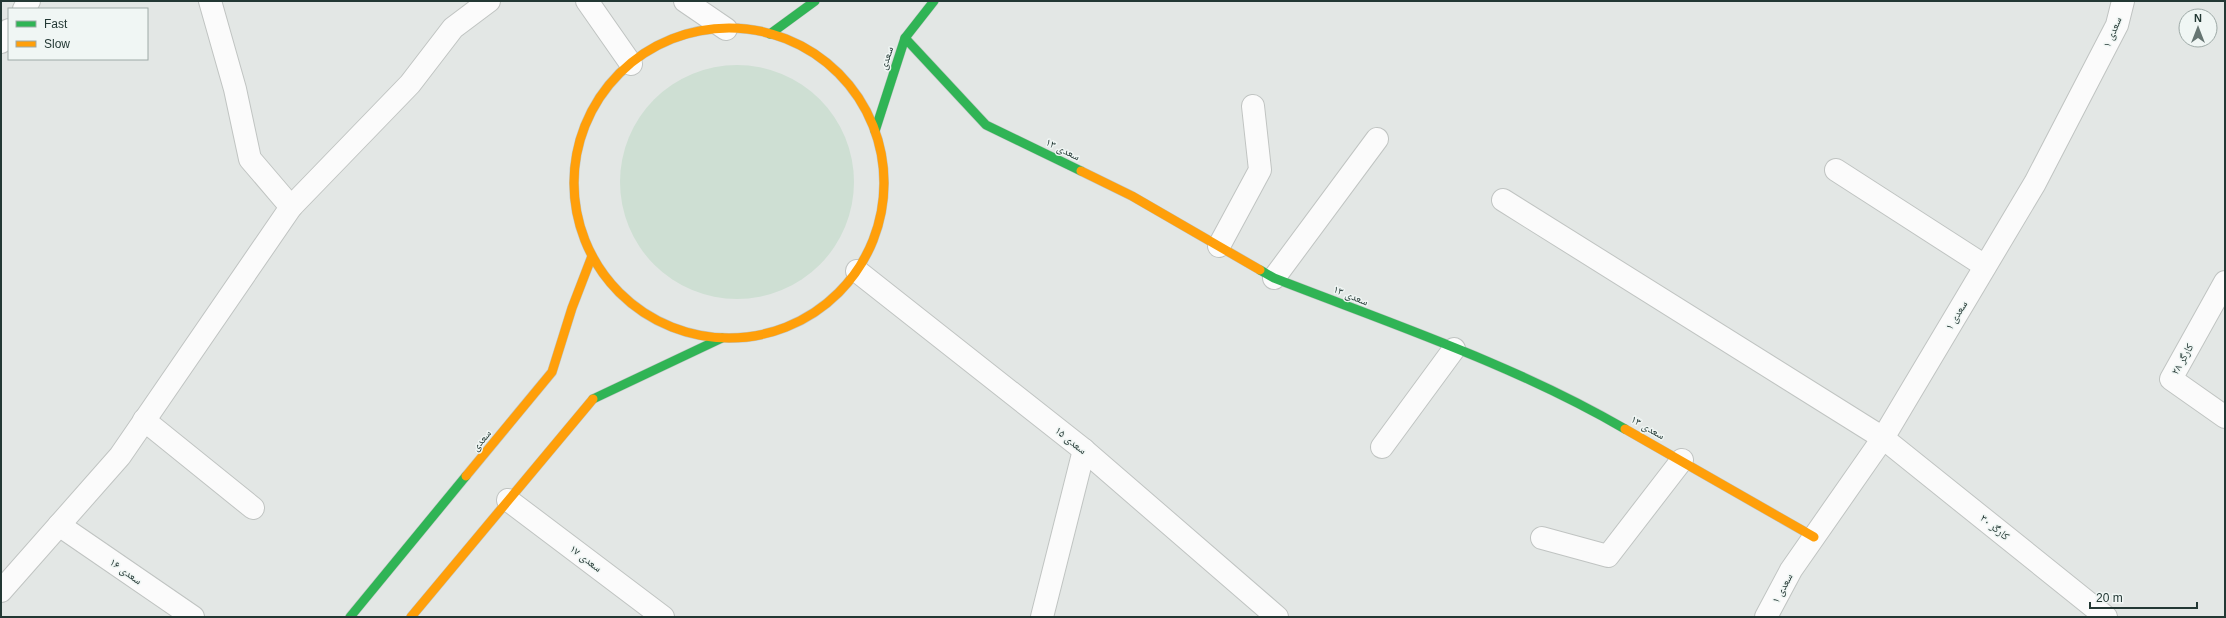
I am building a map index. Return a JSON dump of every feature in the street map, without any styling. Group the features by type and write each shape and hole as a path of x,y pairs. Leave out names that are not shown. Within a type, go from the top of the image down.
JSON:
{"main road":[{"path":"770,34 815,1"},
{"name":"سعدی","path":"875,130 905,38 934,1"},
{"path":"726,29 770,34 808,50 834,69 855,93 875,130 883,162 884,183 883,204 875,235 857,271 834,297 799,321 764,334 722,338 684,332 645,314 628,301 613,286 592,256 581,231 574,200 574,168 578,146 596,103 612,81 649,50 673,39 705,31 726,29"},
{"name":"سعدی ۱۳","path":"905,38 986,125 1132,196 1274,278 1454,349 1577,401 1814,537"},
{"name":"سعدی","path":"350,617 552,372 572,308 592,256"},
{"path":"410,617 594,398 722,338"}],"street":[{"path":"210,1 235,89 250,160 291,207"},
{"path":"1,591 120,456 291,207 410,84 453,28 489,1"},
{"path":"587,1 631,64"},
{"path":"685,1 726,29"},
{"name":"سعدی ۱","path":"1766,617 1791,570 1883,438 2035,182 2117,25 2123,1"},
{"path":"1,42 8,32"},
{"path":"1219,246 1260,170 1253,106"},
{"path":"1274,278 1377,139"},
{"path":"1836,170 1985,266"},
{"name":"کارگر ۳۰","path":"1503,200 1883,438 2106,617"},
{"name":"سعدی ۱۵","path":"857,271 1084,450 1277,617"},
{"name":"کارگر ۲۸","path":"2225,282 2171,379 2225,417"},
{"path":"1382,447 1454,349"},
{"path":"144,420 253,508"},
{"path":"1042,617 1084,450"},
{"path":"1542,538 1608,556 1682,460"},
{"name":"سعدی ۱۷","path":"508,500 663,617"},
{"name":"سعدی ۱۶","path":"59,525 193,617"}],"green space":[{"path":"737,65 760,67 782,74 802,85 820,99 834,117 845,137 852,159 854,182 852,205 845,227 834,247 820,265 802,279 782,290 760,297 737,299 714,297 692,290 672,279 654,265 640,247 629,227 622,205 620,182 622,159 629,137 640,117 654,99 672,85 692,74 714,67"}],"traffic: fast":[{"path":"770,34 815,1"},
{"path":"875,131 905,38 934,1"},
{"path":"905,38 986,125 1081,171"},
{"path":"1260,270 1274,278 1497,365 1583,406 1625,429"},
{"path":"593,399 722,338"},
{"path":"350,617 466,476"}],"traffic: slow":[{"path":"729,28 759,31 788,40 815,54 839,73 858,97 872,124 881,153 884,183 881,213 872,242 858,269 839,293 815,312 788,326 759,335 729,338 699,335 670,326 643,312 619,293 600,269 586,242 577,213 574,183 577,153 586,124 600,97 619,73 643,54 670,40 699,31 729,28"},
{"path":"1081,171 1132,196 1260,270"},
{"path":"466,476 552,372 572,308 592,256"},
{"path":"411,617 593,399"},
{"path":"1625,429 1814,537"}]}
